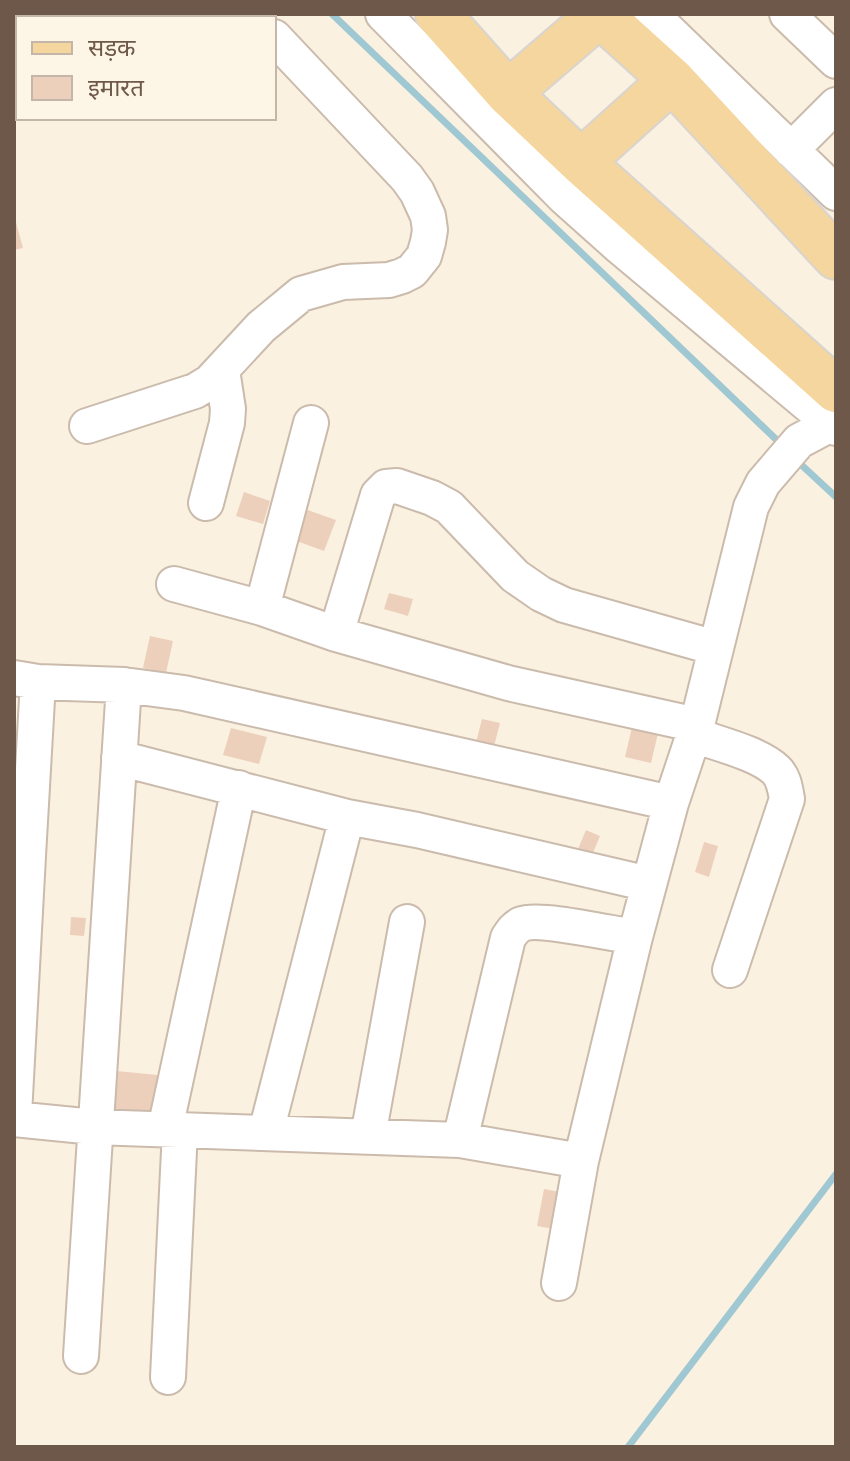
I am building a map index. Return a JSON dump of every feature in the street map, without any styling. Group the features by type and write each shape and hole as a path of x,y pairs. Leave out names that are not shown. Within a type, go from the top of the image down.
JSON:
{"main road":[{"path":"438,14 508,93 834,414"},
{"path":"508,93 600,14 672,80 836,257"},
{"path":"581,162 672,80"}],"street":[{"path":"383,14 564,197 632,257 834,414 799,441 763,483 751,507 696,730 671,803 635,937 581,1161 559,1283"},
{"path":"651,14 836,193"},
{"path":"787,14 836,61"},
{"path":"87,426 195,391 210,382 261,327 301,294 343,282 389,280 402,276 412,271 424,256 430,230 428,216 417,192 276,39"},
{"path":"791,150 836,105"},
{"path":"206,503 227,423 222,370"},
{"path":"262,608 311,423"},
{"path":"336,634 378,495 386,487 397,486 449,507 515,576 541,594 564,605 716,648"},
{"path":"174,584 508,683 696,730 776,769 785,783 787,799 730,970"},
{"path":"581,1161 460,1140 94,1127 14,1117 26,680 124,685 184,693 671,803"},
{"path":"81,1356 124,685"},
{"path":"119,758 347,817 417,830 649,884"},
{"path":"168,1377 173,1129 239,788"},
{"path":"266,1132 347,817"},
{"path":"368,1136 407,922"},
{"path":"460,1140 508,938 516,928 522,924 540,922 635,937"}],"building":[{"path":"14,215 23,248 14,250"},
{"path":"244,492 270,501 263,524 236,516"},
{"path":"302,508 336,520 324,551 291,539"},
{"path":"389,593 413,599 408,616 384,609"},
{"path":"150,636 173,641 166,673 143,668"},
{"path":"482,719 500,723 491,758 473,754"},
{"path":"633,723 659,729 651,763 625,757"},
{"path":"231,728 267,737 259,764 223,755"},
{"path":"586,830 600,836 587,867 573,861"},
{"path":"704,842 718,846 709,877 695,872"},
{"path":"71,917 86,918 84,936 70,935"},
{"path":"107,1070 167,1076 162,1120 102,1113"},
{"path":"544,1189 566,1193 559,1230 537,1226"}],"waterway":[{"path":"332,14 784,447"},
{"path":"795,459 836,497"},
{"path":"628,1447 836,1174"}]}
